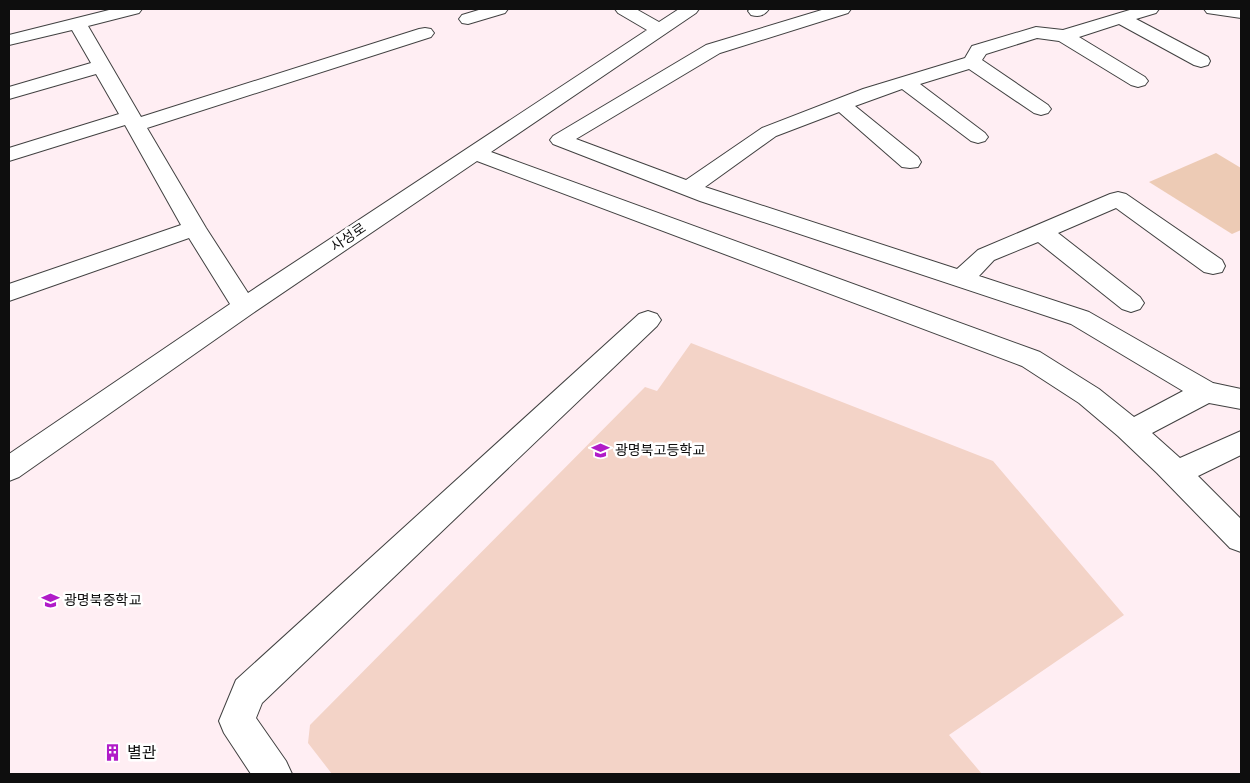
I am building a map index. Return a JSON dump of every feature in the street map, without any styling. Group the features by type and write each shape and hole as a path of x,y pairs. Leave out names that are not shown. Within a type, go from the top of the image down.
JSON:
{"street":[{"path":"9,40 133,9"},
{"path":"468,18 499,9"},
{"path":"624,9 660,30"},
{"name":"사성로","path":"9,469 244,307 690,9"},
{"path":"842,9 713,49 560,140 689,188 1080,318 1206,392 1241,399"},
{"path":"1064,36 1150,9"},
{"path":"1213,9 1241,13"},
{"path":"1121,18 1201,62"},
{"path":"77,23 194,228 244,307"},
{"path":"9,155 134,121 425,32"},
{"path":"689,188 769,132 841,104 972,62 979,50 1036,32 1064,36 1138,81"},
{"path":"972,62 1041,109"},
{"path":"9,93 102,66"},
{"path":"905,82 978,137"},
{"path":"841,104 910,162"},
{"path":"474,153 1031,359 1088,396 1176,473 1241,539"},
{"path":"961,279 986,255 1118,199 1214,266"},
{"path":"9,293 194,228"},
{"path":"1040,232 1131,303"},
{"path":"273,774 237,721 249,692 648,320"},
{"path":"1130,432 1206,392"},
{"path":"1176,473 1241,442"}],"shaded area":[{"path":"1216,153 1241,168 1241,230 1232,234 1149,182"},
{"path":"691,343 993,461 1124,615 949,735 982,774 332,774 308,743 310,725 645,387 657,391"}],"place":[{"name":"광명북고등학교","path":"601,450"},
{"name":"광명북중학교","path":"50,600"},
{"name":"별관","path":"113,752"}]}
